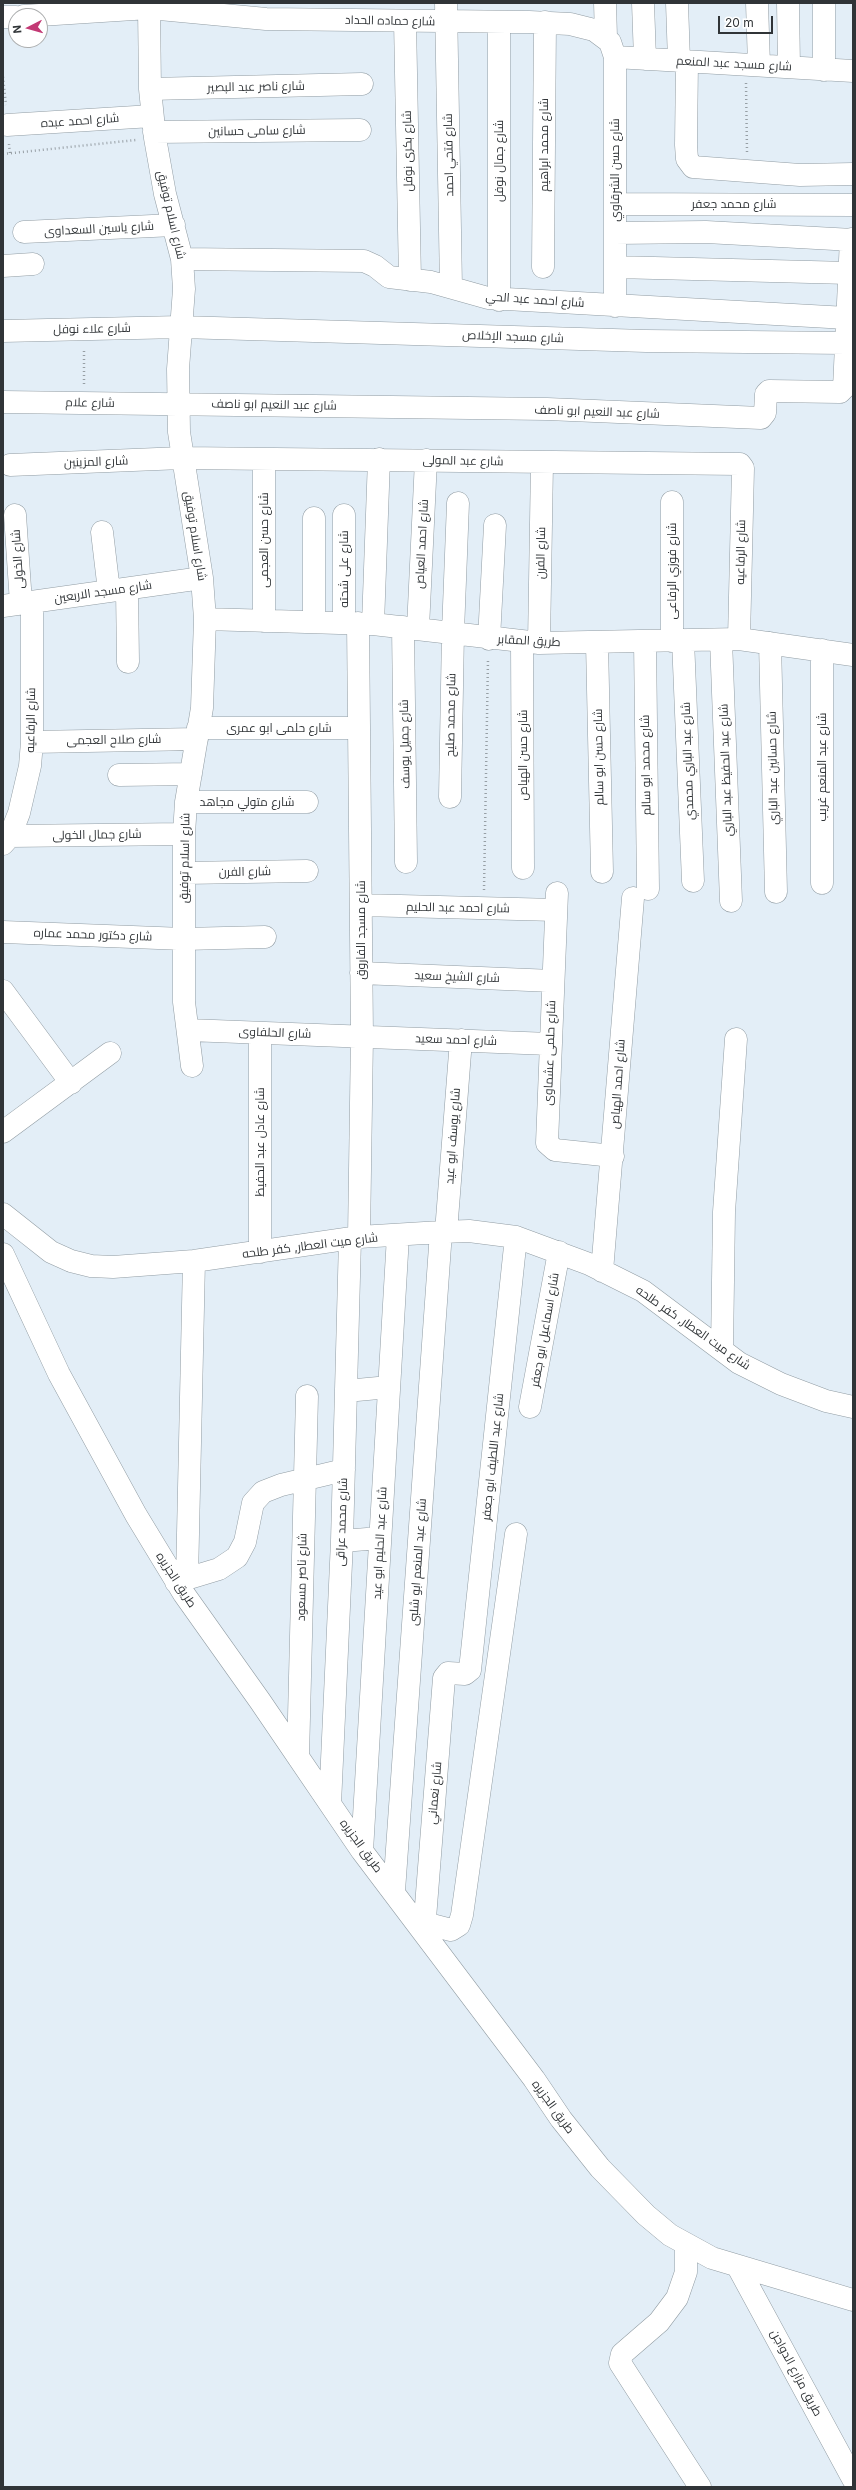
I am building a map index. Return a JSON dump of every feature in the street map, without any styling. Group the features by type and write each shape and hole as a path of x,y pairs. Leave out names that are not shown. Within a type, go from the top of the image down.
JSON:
{"street":[{"path":"605,3 606,37"},
{"path":"643,3 645,59"},
{"path":"677,3 683,61 686,145 690,164 748,172 853,174"},
{"path":"752,65 757,3"},
{"path":"788,3 788,67"},
{"path":"824,3 824,70"},
{"name":"شارع حماده الحداد","path":"48,14 173,6 266,11 408,15 446,12 499,22 545,22 582,26 606,37"},
{"name":"شارع اسلام توفيق","path":"149,8 150,89 154,129 182,259 184,289 178,404 182,458 202,578 205,619 202,708 186,802 184,834 184,1002 192,1066"},
{"name":"شارع فتحي احمد","path":"446,12 451,287"},
{"name":"شارع بكرى نوفل","path":"408,15 410,280"},
{"name":"شارع جمال نوفل","path":"499,22 499,300"},
{"name":"شارع محمد ابراهيم","path":"543,267 545,22"},
{"name":"شارع حسن الشرقاوي","path":"606,37 610,42 615,57 616,306"},
{"name":"شارع مسجد عبد المنعم","path":"615,57 853,71"},
{"name":"شارع ناصر عبد البصير","path":"150,89 362,84"},
{"name":"شارع احمد عبده","path":"7,125 154,129"},
{"name":"شارع سامى حسانين","path":"154,129 360,130"},
{"name":"شارع محمد جعفر","path":"615,204 853,204"},
{"name":"شارع ياسين السعداوى","path":"24,232 174,225"},
{"path":"615,233 706,232 852,240"},
{"name":"شارع عبد النعيم ابو ناصف","path":"178,404 547,409 759,418 764,416 766,394 768,391 840,392 842,390 852,240"},
{"name":"شارع احمد عبد الحي","path":"182,259 364,261 375,266 390,277 451,287 472,295 499,300 847,318"},
{"path":"3,266 33,264"},
{"path":"615,267 849,273"},
{"name":"شارع علاء نوفل","path":"3,331 181,327"},
{"name":"شارع مسجد الإخلاص","path":"181,327 646,341 846,343"},
{"name":"شارع علام","path":"3,402 178,404"},
{"name":"شارع عبد المولى","path":"182,458 379,459 742,466"},
{"name":"شارع المزينين","path":"10,465 182,458"},
{"name":"شارع حسن العجمى","path":"264,459 264,621"},
{"path":"358,623 379,459"},
{"name":"شارع احمد العياص","path":"410,628 426,460"},
{"name":"شارع الفرن","path":"531,643 542,463"},
{"name":"شارع الرفاعيه","path":"730,640 742,466"},
{"name":"شارع فوزي الرفاعى","path":"672,502 678,640"},
{"name":"شارع محمد صليح","path":"450,797 453,632 458,503"},
{"name":"شارع الخولى","path":"15,515 19,604"},
{"name":"شارع على شحته","path":"344,515 358,623"},
{"path":"314,518 314,622"},
{"path":"489,639 495,524"},
{"path":"102,532 118,590 128,662"},
{"name":"شارع مسجد الاربعين","path":"19,604 202,578"},
{"name":"شارع الرفاعيه","path":"5,838 25,790 32,742 19,604"},
{"name":"طريق المقابر","path":"205,619 358,623 453,632 489,639 531,643 730,640 770,643 853,655"},
{"name":"شارع مسجد الفاروق","path":"354,1238 362,1036 358,623"},
{"name":"شارع جميل يوسف","path":"406,862 410,628"},
{"name":"شارع عبد الباري محمدي","path":"678,640 693,881"},
{"name":"شارع عبد الحفيظ عبد الباري","path":"730,640 731,901"},
{"name":"شارع محمد ابو سالم","path":"641,893 645,641"},
{"name":"شارع حسن الهياص","path":"523,868 531,643"},
{"name":"شارع حسن ابو سالم","path":"597,643 602,872"},
{"name":"شارع حسانين عبد الباري","path":"770,643 776,892"},
{"name":"شارع عبد المنعم غريب","path":"822,650 822,883"},
{"name":"شارع حلمى ابو عمرى","path":"197,734 359,728"},
{"name":"شارع صلاح العجمى","path":"32,742 197,734"},
{"path":"119,775 191,774"},
{"name":"شارع متولي مجاهد","path":"186,802 307,802"},
{"name":"شارع جمال الخولى","path":"5,838 184,834"},
{"name":"شارع الفرن","path":"184,874 307,871"},
{"name":"شارع احمد الهياص","path":"602,1271 641,893"},
{"name":"شارع احمد عبد الحليم","path":"361,905 484,908 556,902"},
{"name":"شارع حلمى عشماوى","path":"556,902 546,1139 548,1146 555,1150 613,1156"},
{"name":"شارع دكتور محمد عماره","path":"3,932 184,939 265,937"},
{"name":"شارع الشيخ سعيد","path":"361,973 553,980"},
{"path":"3,991 71,1082"},
{"name":"شارع الحلفاوى","path":"188,1030 362,1036"},
{"name":"شارع عادل عبد الحفيظ","path":"260,1033 260,1252"},
{"name":"شارع احمد سعيد","path":"362,1036 550,1044"},
{"path":"722,1350 724,1212 736,1039"},
{"name":"شارع يوسف ابو عيد","path":"444,1232 461,1040"},
{"path":"3,1132 110,1053"},
{"name":"شارع ميت العطار, كفر طلحه","path":"3,1214 51,1252 71,1261 91,1266 113,1267 194,1261 354,1238 444,1232 469,1231 516,1238 559,1252 643,1291 739,1363 781,1384 826,1401 853,1407"},
{"name":"شارع عبد المنعم ابو شلبى","path":"394,1891 444,1232"},
{"name":"شارع عبد الحليم ابو عيد","path":"362,1850 398,1236"},
{"name":"شارع محمد عراقى","path":"330,1804 342,1540 346,1391 354,1238"},
{"name":"شارع عبد اللطيف ابو جعفر","path":"465,1674 470,1670 516,1238"},
{"name":"شارع اسماعيل ابو جعفر","path":"530,1407 559,1252"},
{"name":"طريق الجزيره","path":"3,1254 59,1374 136,1515 182,1580 298,1757 362,1850 424,1927 561,2119 600,2168 646,2215 670,2236 712,2258 738,2267 853,2300"},
{"path":"194,1261 182,1580 219,1569 237,1557 245,1542 251,1510 256,1496 271,1488 344,1470"},
{"path":"346,1391 389,1386"},
{"name":"شارع ناصر مسعود","path":"298,1757 307,1396"},
{"path":"424,1927 451,1930 459,1925 462,1915 516,1534"},
{"path":"342,1540 380,1538"},
{"name":"شارع نعماني","path":"424,1927 444,1678 448,1673 465,1674"},
{"path":"686,2244 686,2272 677,2298 659,2322 622,2354 620,2364 700,2487"},
{"name":"طريق مزارع الدواجن","path":"738,2267 853,2479"}],"path":[{"path":"748,172 752,65"},
{"path":"3,154 154,129"},
{"path":"83,403 84,329"},
{"path":"484,908 489,639"}]}
